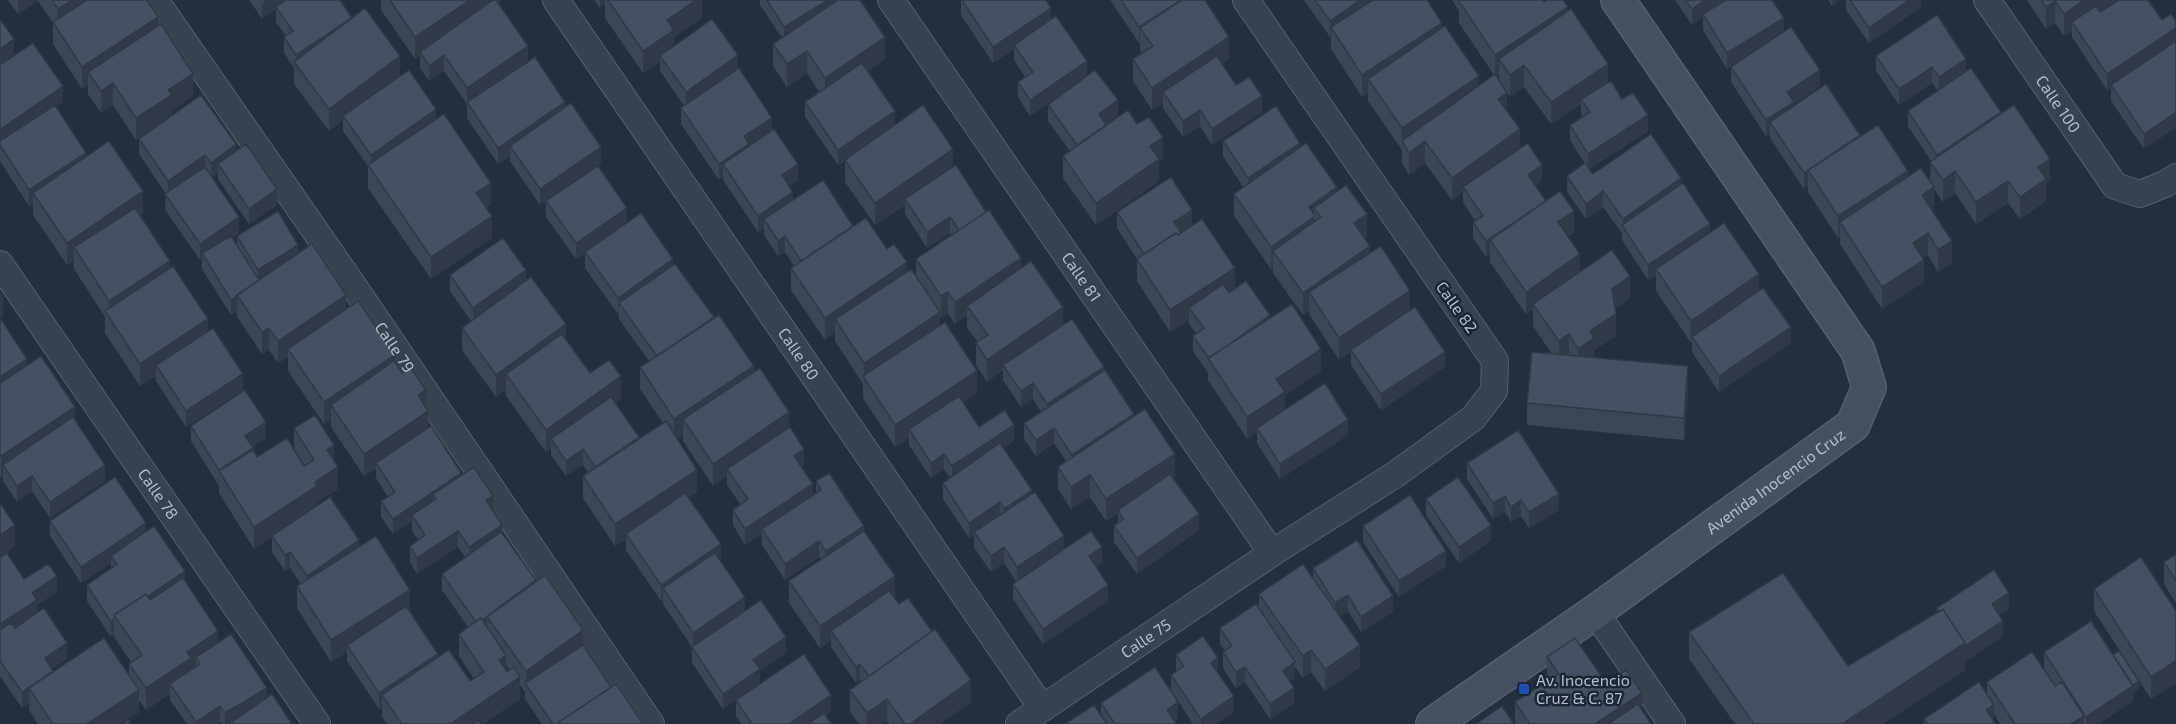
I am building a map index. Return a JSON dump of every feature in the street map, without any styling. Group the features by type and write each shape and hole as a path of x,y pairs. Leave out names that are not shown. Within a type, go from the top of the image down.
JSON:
{"street":[{"name":"Calle 79","path":"155,0 651,724"},
{"name":"Calle 80","path":"556,0 1042,708"},
{"name":"Calle 81","path":"891,0 1272,553"},
{"name":"Calle 82","path":"1246,0 1495,362 1494,391 1473,418 1396,474 1272,553"},
{"name":"Avenida Inocencio Cruz","path":"1433,724 1595,612 1853,425 1869,387 1858,351 1618,0"},
{"name":"Calle 100","path":"1987,0 2115,186 2140,194 2176,177"},
{"name":"Calle 78","path":"0,264 317,724"},
{"name":"Calle 75","path":"1019,724 1272,553"},
{"path":"1595,612 1672,724"}],"building":[{"path":"52,0 72,0 58,9"},
{"path":"87,0 147,0 158,17 82,67 53,22"},
{"path":"286,0 340,0 352,18 296,55 284,37 293,31 276,7"},
{"path":"390,0 470,0 415,37"},
{"path":"496,0 528,46 467,88 444,55 429,66 420,52"},
{"path":"608,0 696,0 667,20 674,30 643,51"},
{"path":"767,0 828,0 784,27"},
{"path":"838,0 860,0 885,37 825,78 807,51 787,64 773,44"},
{"path":"962,0 1046,0 1051,8 993,47"},
{"path":"1121,0 1181,0 1139,27"},
{"path":"1182,0 1205,0 1229,37 1152,88 1133,59 1153,46 1140,28"},
{"path":"1315,0 1360,0 1330,21"},
{"path":"1373,0 1427,0 1442,23 1362,75 1331,27"},
{"path":"1543,0 1544,2 1563,0 1568,7 1495,55 1459,1"},
{"path":"1685,0 1705,0 1692,9"},
{"path":"1726,0 1772,0 1784,18 1727,53 1703,14"},
{"path":"1850,0 1909,0 1869,28"},
{"path":"2041,0 2084,0 2064,14 2055,1 2046,7"},
{"path":"2119,0 2148,0 2162,20 2171,14 2176,21 2176,28 2107,74 2072,22 2096,6 2100,12"},
{"path":"365,8 400,56 329,109 294,62"},
{"path":"1571,9 1608,64 1551,102 1524,65 1510,75 1499,59"},
{"path":"1937,15 1966,59 1939,77 1932,67 1899,89 1876,56"},
{"path":"1056,16 1087,61 1030,100 1018,82 1033,72 1014,45"},
{"path":"0,19 14,39 0,49"},
{"path":"712,19 738,55 686,92 660,56"},
{"path":"161,24 193,74 168,90 172,95 136,118 113,83 101,91 88,72"},
{"path":"1445,26 1479,76 1402,128 1368,79"},
{"path":"1791,27 1820,70 1787,92 1794,102 1766,120 1731,67"},
{"path":"2176,41 2176,112 2144,134 2111,85"},
{"path":"33,43 63,86 0,130 0,65"},
{"path":"1217,56 1236,85 1249,77 1262,96 1212,129 1200,110 1183,121 1163,92"},
{"path":"535,57 565,102 498,148 467,102"},
{"path":"862,63 895,111 838,150 805,102"},
{"path":"739,68 772,118 744,136 749,144 719,164 681,108"},
{"path":"1971,68 2001,112 1937,155 1908,111"},
{"path":"409,70 436,109 371,155 343,116"},
{"path":"1095,70 1118,100 1099,114 1106,125 1077,145 1048,105"},
{"path":"1495,74 1507,93 1498,99 1520,129 1452,178 1425,141 1409,153 1402,141"},
{"path":"1611,81 1622,99 1633,93 1648,115 1588,154 1570,125 1590,112 1581,99"},
{"path":"1826,84 1860,135 1804,173 1770,122"},
{"path":"201,95 236,144 211,163 205,155 168,181 139,139"},
{"path":"571,103 601,147 540,189 510,146"},
{"path":"55,105 86,153 29,190 0,145 0,141"},
{"path":"923,105 953,149 875,203 845,160"},
{"path":"2014,105 2050,159 2038,167 2046,179 2020,197 2008,181 1976,202 1955,171 1943,180 1930,162"},
{"path":"1276,106 1300,143 1248,178 1223,141"},
{"path":"1128,110 1137,124 1149,117 1163,137 1150,146 1159,159 1096,203 1063,156"},
{"path":"444,114 491,183 476,193 492,216 431,257 368,165"},
{"path":"1878,125 1908,171 1838,216 1808,170"},
{"path":"774,129 798,164 782,175 793,192 758,216 723,164"},
{"path":"1651,134 1681,178 1623,219 1603,191 1586,204 1567,176 1585,163 1593,174"},
{"path":"109,141 143,191 67,243 33,193"},
{"path":"1306,143 1337,187 1309,207 1315,216 1271,247 1234,194"},
{"path":"1528,143 1542,165 1528,175 1546,201 1486,241 1473,222 1483,216 1463,187"},
{"path":"246,144 277,189 249,209 218,164"},
{"path":"956,165 986,212 959,230 950,217 927,232 905,199"},
{"path":"598,166 627,208 576,243 546,201"},
{"path":"205,167 239,217 200,244 165,194"},
{"path":"1921,168 1934,187 1922,195 1952,241 1938,250 1928,233 1913,243 1924,260 1882,287 1840,222"},
{"path":"1171,177 1192,210 1174,222 1181,233 1178,235 1176,233 1144,254 1117,212"},
{"path":"823,180 853,226 801,261 785,236 778,241 764,219"},
{"path":"1683,183 1710,224 1648,265 1622,225"},
{"path":"1346,185 1367,214 1354,223 1370,246 1303,293 1273,251 1321,217 1314,208"},
{"path":"1560,191 1574,211 1558,222 1580,254 1526,292 1490,240"},
{"path":"135,208 170,261 109,301 74,247"},
{"path":"989,210 1021,258 955,302 948,292 941,296 916,259"},
{"path":"278,211 298,245 258,270 237,236"},
{"path":"641,213 673,259 618,298 585,252"},
{"path":"866,218 887,249 894,244 907,262 825,318 791,268"},
{"path":"1202,219 1235,268 1170,310 1137,259"},
{"path":"1724,223 1759,274 1691,321 1656,269"},
{"path":"231,236 259,280 231,300 202,253"},
{"path":"503,238 526,270 473,308 450,275"},
{"path":"312,244 346,295 278,341 269,328 262,332 237,295"},
{"path":"1381,246 1410,291 1339,338 1309,292"},
{"path":"1612,250 1630,276 1612,289 1616,314 1590,331 1594,338 1578,349 1569,334 1559,341 1533,304"},
{"path":"1031,261 1063,307 987,360 976,343 988,335 967,306"},
{"path":"675,264 714,317 657,356 619,303"},
{"path":"173,266 208,319 140,364 105,311"},
{"path":"911,269 940,312 864,363 835,319"},
{"path":"531,277 566,324 496,375 462,328"},
{"path":"1246,281 1270,315 1209,358 1193,336 1204,328 1189,308 1223,284 1229,293"},
{"path":"1763,288 1791,327 1719,376 1692,337"},
{"path":"358,301 395,355 324,402 288,349"},
{"path":"1292,304 1321,349 1276,379 1285,392 1247,417 1208,358"},
{"path":"1415,307 1445,352 1381,394 1351,350"},
{"path":"719,315 754,366 674,419 640,367"},
{"path":"0,318 27,359 0,377"},
{"path":"1072,319 1104,367 1047,404 1033,383 1021,391 1003,365"},
{"path":"945,322 977,371 895,425 863,376"},
{"path":"213,328 243,374 186,411 156,365"},
{"path":"562,334 590,373 609,360 621,376 546,430 506,374"},
{"path":"1532,352 1688,366 1684,418 1527,403"},
{"path":"41,356 75,407 1,456 0,383"},
{"path":"394,361 402,373 410,367 426,390 418,395 428,411 364,454 331,405"},
{"path":"760,368 789,412 713,464 683,419"},
{"path":"1105,370 1134,414 1072,455 1054,428 1036,440 1024,423"},
{"path":"1325,383 1348,420 1280,464 1257,428"},
{"path":"245,390 266,422 245,436 253,448 219,470 191,426"},
{"path":"959,396 979,427 1005,410 1014,425 952,466 944,454 931,463 909,429"},
{"path":"611,397 639,437 595,467 583,449 566,461 551,439"},
{"path":"1145,409 1175,454 1106,499 1090,475 1071,487 1058,467"},
{"path":"315,415 334,445 327,450 338,467 315,482 317,486 254,527 219,471 253,450 257,457 287,438 304,466 314,460 294,428"},
{"path":"73,417 105,465 50,502 32,476 17,486 3,465"},
{"path":"666,421 697,470 615,524 583,476"},
{"path":"431,426 461,473 393,519 381,501 395,492 376,463"},
{"path":"790,427 804,449 794,456 813,484 745,529 733,510 748,499 727,469"},
{"path":"1518,430 1559,494 1529,512 1521,500 1511,507 1505,496 1493,503 1467,463"},
{"path":"1000,443 1032,490 1004,509 1000,502 969,523 943,483"},
{"path":"474,467 493,496 486,500 502,525 469,547 458,531 417,558 410,546 425,535 412,515 436,499 433,494"},
{"path":"829,473 864,526 826,551 819,541 785,564 762,529 821,490 816,481"},
{"path":"1170,474 1199,514 1137,558 1114,526 1123,519 1118,510"},
{"path":"115,477 146,523 81,567 50,521"},
{"path":"1458,477 1491,525 1459,547 1426,499"},
{"path":"1035,492 1064,536 1017,567 1004,547 991,556 974,532"},
{"path":"685,493 721,544 661,585 626,534"},
{"path":"1410,495 1446,551 1399,581 1363,526"},
{"path":"330,497 359,540 307,576 290,552 285,555 272,536"},
{"path":"0,503 15,525 0,535"},
{"path":"154,526 185,571 114,615 111,622 87,585 117,564 111,556"},
{"path":"864,531 895,576 820,626 789,581"},
{"path":"1091,531 1102,547 1089,556 1108,585 1043,629 1013,584"},
{"path":"501,532 536,580 482,620 481,618 476,622 442,574"},
{"path":"376,536 410,590 331,640 297,586"},
{"path":"1357,540 1393,596 1361,617 1348,595 1335,603 1313,568"},
{"path":"7,553 24,579 48,564 57,576 32,593 37,600 0,624 0,558"},
{"path":"715,553 745,597 693,633 663,588"},
{"path":"2176,554 2176,581 2164,562"},
{"path":"2141,557 2176,611 2176,661 2151,677 2094,589"},
{"path":"1303,564 1360,645 1325,669 1311,650 1303,656 1259,594"},
{"path":"1994,570 2009,593 1992,604 2003,621 1965,646 1943,609 1939,612 1937,608"},
{"path":"1783,573 1848,666 1943,609 1965,643 1842,724 1754,724 1689,632"},
{"path":"545,575 583,630 526,671 487,617"},
{"path":"183,578 218,631 187,652 191,658 146,688 129,664 142,655 114,615 146,594 150,600"},
{"path":"889,591 899,604 908,598 932,631 869,676 860,664 856,667 831,631"},
{"path":"761,600 786,637 753,660 760,669 723,694 692,647"},
{"path":"1256,604 1295,662 1283,671 1294,688 1270,704 1245,667 1236,672 1223,652 1232,646 1220,628"},
{"path":"406,606 438,654 379,693 347,645"},
{"path":"44,608 67,643 45,658 53,671 22,692 0,661 0,630 11,623 15,628"},
{"path":"481,618 506,655 499,660 507,672 514,667 520,677 450,724 402,724 382,695 449,650 470,681 484,672 459,634"},
{"path":"2091,621 2133,686 2086,717 2044,652"},
{"path":"935,629 971,680 910,724 905,724 887,699 867,713 850,690"},
{"path":"231,634 267,688 225,713 220,706 196,722 170,684 200,664 196,657"},
{"path":"1203,636 1218,658 1211,663 1234,696 1201,719 1171,675 1184,666 1176,655"},
{"path":"104,638 139,690 87,724 53,724 29,688"},
{"path":"1575,638 1606,683 1626,670 1642,693 1595,724 1530,724 1515,702 1559,674 1547,657"},
{"path":"583,645 611,687 559,724 553,724 525,683"},
{"path":"2119,651 2139,681 2133,685 2113,655"},
{"path":"2032,652 2055,686 2062,682 2084,716 2071,724 2015,724 1987,682"},
{"path":"804,654 831,695 789,724 752,724 736,700"},
{"path":"1155,667 1178,702 1167,710 1176,724 1115,724 1101,703"},
{"path":"1979,682 1994,705 1986,710 1996,724 1928,724 1924,719"},
{"path":"616,684 643,724 559,724 559,722"},
{"path":"272,694 292,724 229,724"},
{"path":"1638,704 1651,724 1608,724"},
{"path":"1094,705 1107,724 1065,724"},
{"path":"1502,706 1514,724 1476,724"},
{"path":"824,713 831,724 807,724"}],"place":[{"name":"Av. Inocencio Cruz & C. 87","path":"1524,689"}]}
